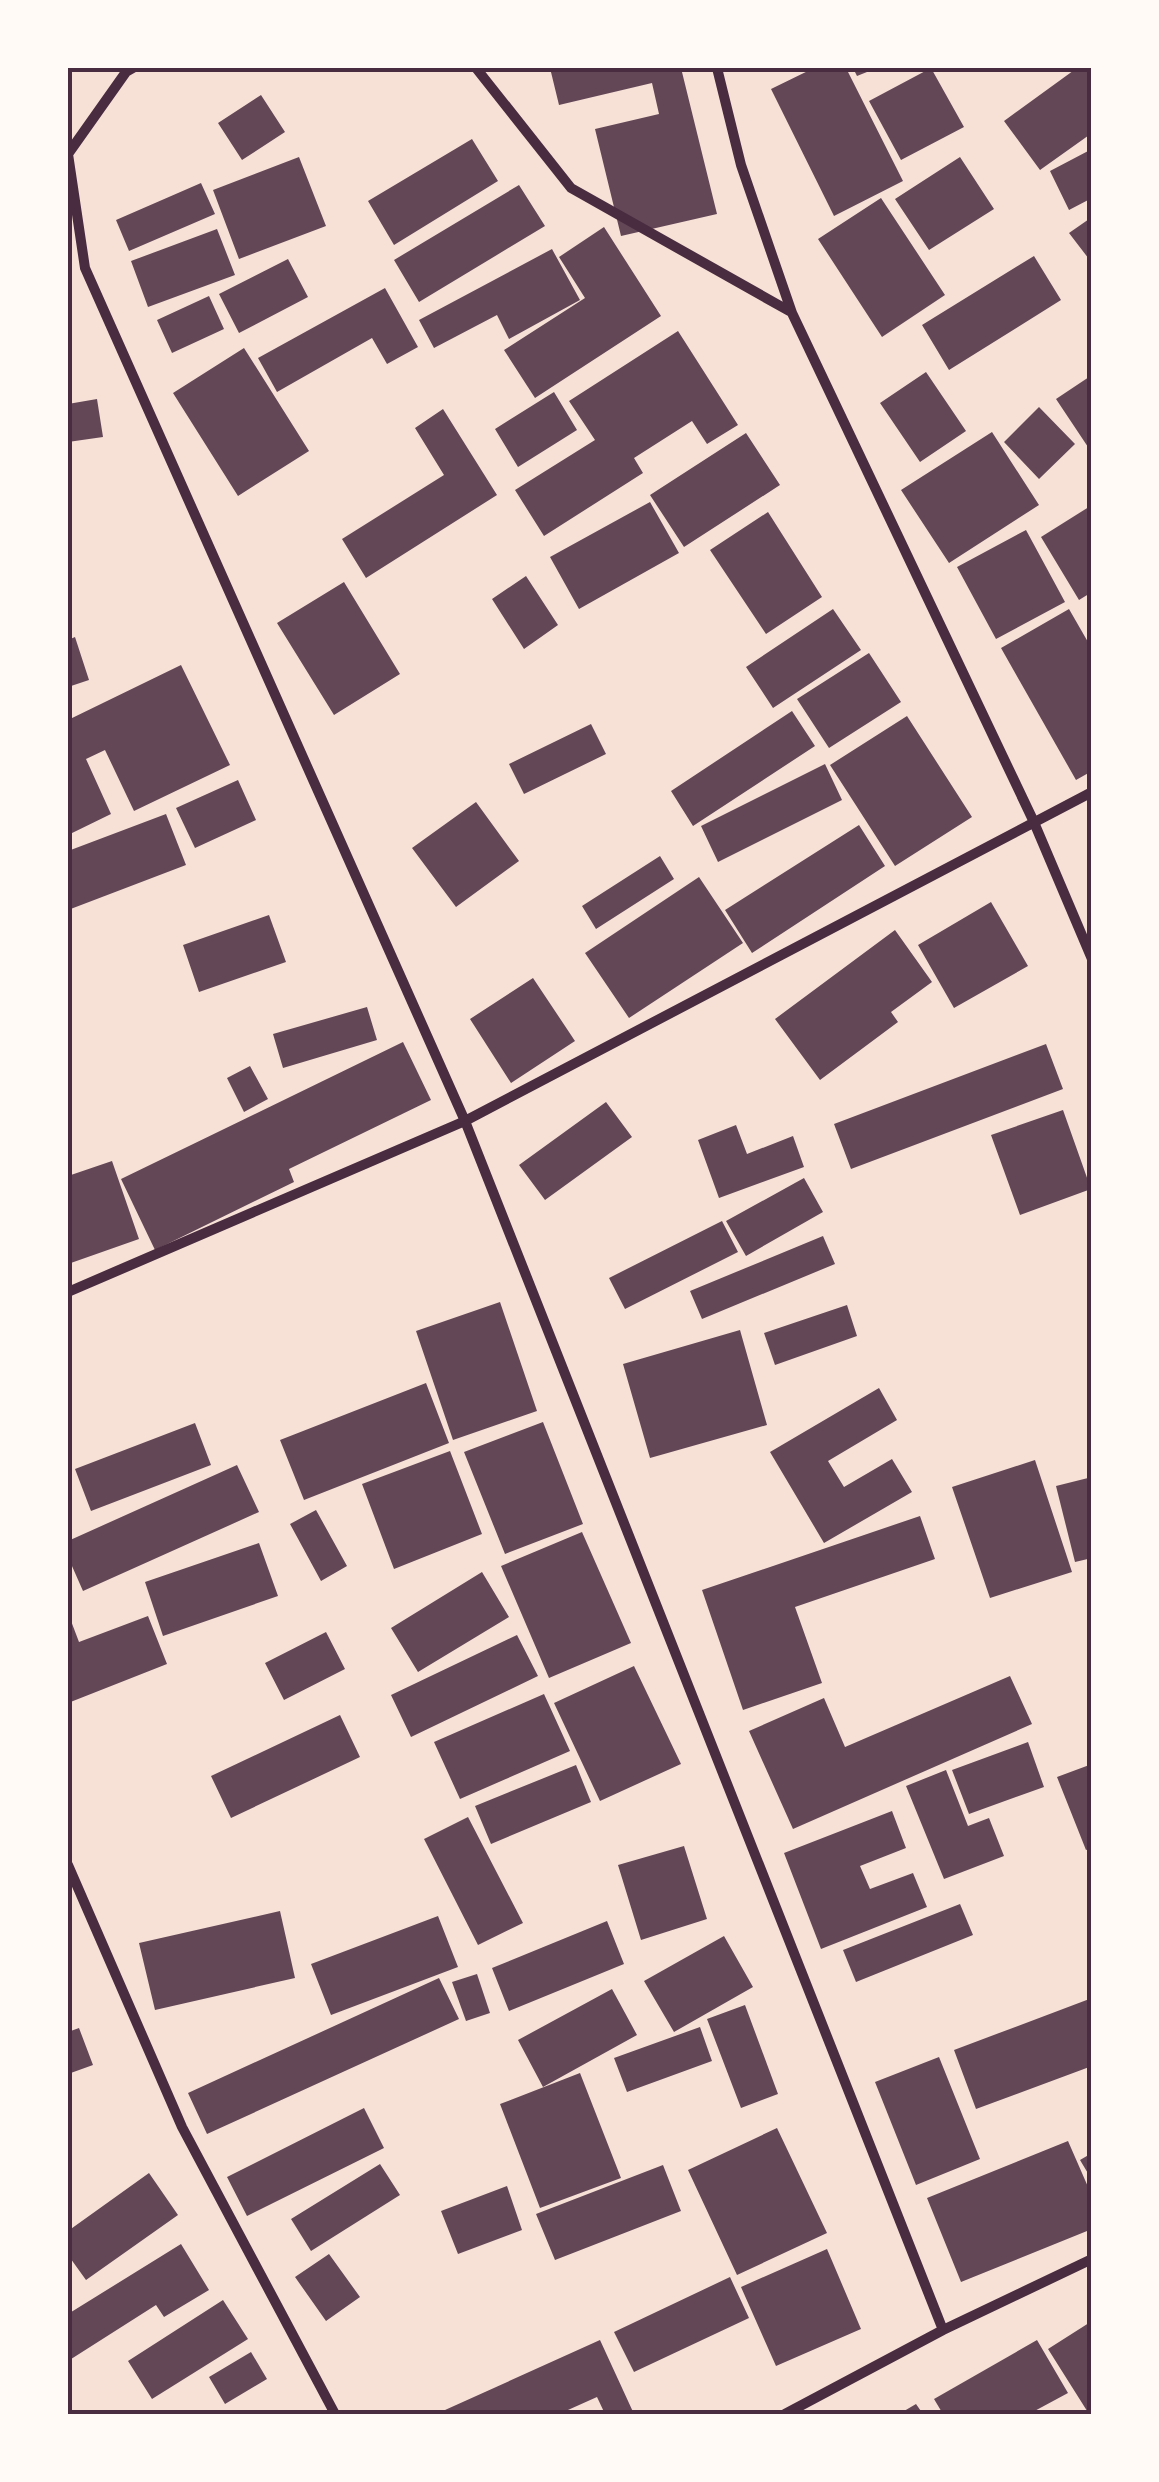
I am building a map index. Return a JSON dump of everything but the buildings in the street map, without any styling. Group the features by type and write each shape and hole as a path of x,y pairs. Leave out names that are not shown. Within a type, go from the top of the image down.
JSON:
{"street":[{"path":"133,68 126,72 68,154 86,268 465,1120 943,2330"},
{"path":"476,68 571,188 792,313"},
{"path":"717,68 740,165 792,313 1033,820 1092,959"},
{"path":"68,1292 465,1120 1092,792"},
{"path":"68,1865 182,2127 335,2414"},
{"path":"785,2414 943,2330 1092,2259"}]}
